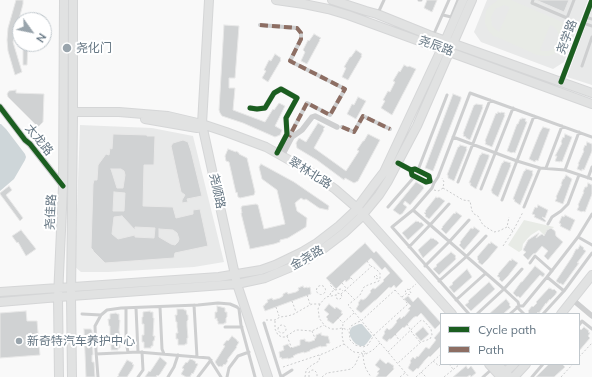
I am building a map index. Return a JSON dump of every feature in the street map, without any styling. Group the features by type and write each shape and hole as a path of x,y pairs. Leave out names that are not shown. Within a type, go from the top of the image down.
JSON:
{"main road":[{"name":"尧佳路","path":"59,377 58,288 63,186 64,0"},
{"name":"尧佳路","path":"72,377 71,286 73,0"},
{"name":"尧顺路","path":"209,0 202,126 237,284 268,377"},
{"name":"尧辰路","path":"276,0 304,4 348,15 442,48 592,104"},
{"name":"尧辰路","path":"332,0 377,14 433,36 592,93"},
{"name":"金尧路","path":"0,302 237,284 265,278 306,260 323,249 344,233 358,213 374,185 384,172 463,0"},
{"name":"金尧路","path":"0,292 235,275 262,270 275,265 317,243 358,213 379,195 388,181 417,126 472,0"},
{"name":"翠林北路","path":"73,115 88,117 140,118 202,126 226,132 266,147 314,174 335,189 451,313"},
{"name":"翠林北路","path":"202,126 266,152 313,178 358,213 444,313"},
{"path":"562,313 592,274"},
{"path":"566,313 573,300 592,285"},
{"path":"493,365 503,376 513,365"},
{"path":"514,377 525,365"}],"street":[{"name":"尧学路","path":"561,82 592,0"},
{"path":"260,25 298,28 301,33 301,39 290,61 345,89 330,115 307,103 279,155"},
{"path":"250,108 265,108 274,93 281,89 297,98 286,118 287,134 279,155"},
{"name":"太龙路","path":"0,107 24,140 30,144 63,186"},
{"path":"279,155 292,137 302,130 312,117 315,116 354,132 363,116 390,129"},
{"path":"398,163 411,170 415,169 429,176 432,182 426,182 412,175 411,170"},
{"path":"573,300 592,316"}],"lane":[{"path":"377,14 384,0"},
{"path":"433,36 449,0"},
{"path":"443,15 451,17 458,0"},
{"path":"533,0 532,3 567,18 574,0"},
{"path":"584,20 592,19"},
{"path":"584,20 592,26"},
{"path":"582,66 592,37"},
{"path":"468,313 392,228 413,210 432,188 432,182 438,177 470,93 592,137"},
{"path":"418,170 448,95"},
{"path":"458,182 490,100"},
{"path":"481,189 513,108"},
{"path":"502,200 534,116"},
{"path":"546,168 562,126"},
{"path":"565,170 579,132"},
{"path":"453,137 540,168 565,170 592,179"},
{"path":"588,178 592,167"},
{"path":"524,207 540,168"},
{"path":"548,224 552,217 568,204 579,175"},
{"path":"388,207 415,176"},
{"path":"409,247 449,204"},
{"path":"413,210 518,302 518,306 523,313"},
{"path":"511,313 518,306 523,306 578,237 592,216"},
{"path":"425,266 470,220"},
{"path":"439,281 466,257 486,236"},
{"path":"578,237 592,245"},
{"path":"544,313 564,291 592,253"},
{"path":"530,262 535,256 552,270"},
{"path":"478,313 504,289 522,269"},
{"path":"456,300 486,273"},
{"path":"547,277 564,291"},
{"path":"98,377 95,326 101,315 107,310 218,303 230,304 239,309 242,327 255,377"},
{"path":"194,305 197,357"},
{"path":"160,307 162,349 164,354"},
{"path":"126,308 126,342 128,352"},
{"path":"136,308 138,352"},
{"path":"82,314 101,315"},
{"path":"580,324 582,321 592,329"},
{"path":"264,323 281,377 292,370"},
{"path":"225,328 242,327"},
{"path":"138,377 143,370 142,352"},
{"path":"96,354 142,352 210,358 221,377"},
{"path":"227,377 230,368 238,356 249,352"},
{"path":"168,377 174,367 178,355"},
{"path":"198,377 211,360"},
{"path":"483,377 493,365"},
{"path":"532,377 543,365"}],"path":[{"path":"438,177 441,177 444,182 443,188"},
{"path":"432,188 438,191 443,188"},
{"path":"443,188 463,200 470,201 472,212 478,216 483,225 494,232 499,232 507,227 509,217"},
{"path":"503,246 513,231 524,207"},
{"path":"507,227 513,231"},
{"path":"367,261 380,273 379,281 368,284 360,295 348,305 409,377"},
{"path":"336,295 336,298 341,298 343,291 372,267"},
{"path":"351,278 354,282"},
{"path":"331,283 330,285 335,290"},
{"path":"342,283 354,300"},
{"path":"402,298 407,293 405,291 408,289 409,290 417,283"},
{"path":"325,293 319,294 317,291 318,288 321,286 326,289 326,297"},
{"path":"330,296 331,292 335,290 340,289 343,291"},
{"path":"396,290 402,298 408,304 374,335 368,345 361,347 355,345 350,340 349,330 351,326 361,321 396,290"},
{"path":"341,294 339,293 326,297 320,304 318,315 324,325 331,329 342,328 349,330"},
{"path":"307,295 310,304"},
{"path":"292,301 296,313"},
{"path":"264,323 266,320 275,320 280,317 296,313 310,304 320,304"},
{"path":"276,307 280,317"},
{"path":"354,313 342,328 344,344 351,350 366,354 374,350 380,343"},
{"path":"337,317 344,324"},
{"path":"275,320 276,332 282,337 296,330 312,331 324,325"},
{"path":"388,352 420,320 422,320 431,329 432,335 430,339 421,343 397,363"},
{"path":"407,324 421,343"},
{"path":"312,331 316,341"},
{"path":"395,334 399,341"},
{"path":"287,335 292,349"},
{"path":"580,356 592,343"},
{"path":"278,368 285,367 332,350 344,344"},
{"path":"322,377 327,373 351,369 362,352 364,351 366,354"},
{"path":"305,377 309,366 319,361 320,354"},
{"path":"362,354 366,369 371,377"},
{"path":"416,377 440,355"},
{"path":"434,361 438,366 440,365"},
{"path":"450,365 454,369"},
{"path":"444,377 457,365"},
{"path":"561,377 572,365"},
{"path":"309,377 310,370 314,370 318,373 317,377"},
{"path":"421,372 426,377"},
{"path":"400,377 406,373"}],"shaded area":[{"path":"487,0 588,0 564,62 553,69 481,42 474,32"},
{"path":"511,0 576,28 574,34 564,30 564,41 561,48 556,53 549,56 537,55 493,36 488,30 485,23 486,11 497,1","holes":["504,5 510,7 499,32 492,26 491,17 495,9","550,25 557,30 559,36 558,42 553,49 542,51 540,50"]},
{"path":"592,8 592,85 567,77"},
{"path":"0,124 6,129 26,157 14,179 0,191"},
{"path":"80,125 152,128 193,136 224,262 194,267 108,272 81,272 75,267"},
{"path":"524,220 554,227 547,230 547,238 539,230 531,235 523,244 522,250 519,252 508,245"},
{"path":"362,324 372,336 364,346 356,344 350,336 350,330 352,327"}],"building":[{"path":"16,0 23,0 21,12 13,12"},
{"path":"427,0 437,0 432,12 424,8"},
{"path":"536,0 569,0 564,12"},
{"path":"12,14 12,52 16,52 22,72 15,75 8,51 8,28"},
{"path":"224,25 239,26 235,78 229,78 229,88 235,88 233,110 265,122 273,109 274,110 279,103 285,106 275,126 282,130 280,135 275,137 243,123 222,116 220,113"},
{"path":"314,34 321,38 307,64 301,61 305,52 303,50 308,40 309,41"},
{"path":"356,50 362,54 362,56 348,80 342,77 346,68 344,67"},
{"path":"23,52 28,52 27,65 23,65"},
{"path":"275,54 281,58 281,60 268,82 262,78 266,71 264,70 269,60 271,61"},
{"path":"404,65 416,69 392,115 381,108 385,101 383,100 388,91 390,92 395,82 393,81"},
{"path":"16,90 16,93 44,94 43,122 38,127 8,97 7,94 9,91"},
{"path":"453,94 461,97 461,99 433,171 425,168"},
{"path":"358,97 366,101 356,119 347,114 352,104 354,105"},
{"path":"474,105 483,105 483,107 470,140 463,136 463,134"},
{"path":"498,112 505,113 505,115 492,147 485,144 485,141 496,113 497,114"},
{"path":"522,118 526,119 525,121 527,122 515,153 512,153 507,151 517,124"},
{"path":"318,123 325,127 314,148 346,171 359,151 357,150 368,134 380,140 358,181 354,183 345,178 344,180 317,160 297,148 296,143 299,138 306,142"},
{"path":"543,127 550,129 538,161 536,160 535,162 529,159"},
{"path":"113,134 155,136 154,165 144,165 143,206 173,207 176,218 193,214 193,210 200,209 208,246 175,253 174,258 105,263 93,251 91,248 93,184 94,180 97,180 98,165 106,154 109,155 110,148 112,149","holes":["111,169 121,169 124,171 125,175 123,188 117,188","114,192 125,193 124,211 113,211","122,216 135,230 135,227 155,228 154,238 135,237 135,235 118,239 112,234 114,217","159,229 173,230 177,233 179,239 175,245 159,237"]},
{"path":"565,134 572,137 562,162 555,161 557,156 555,156"},
{"path":"183,140 188,142 202,196 187,199 188,202 182,203 185,195 181,192 171,146 173,143"},
{"path":"587,142 592,144 592,151 584,170 582,169 582,171 577,169"},
{"path":"460,145 467,147 467,149 454,181 448,178 447,175"},
{"path":"228,149 236,151 247,158 255,192 254,195 240,198 238,197 229,162 226,161 225,156"},
{"path":"482,153 489,155 489,157 476,189 470,185 471,183 469,183"},
{"path":"504,161 511,163 511,165 498,197 491,191"},
{"path":"261,164 294,182 329,206 328,210 319,208 306,199 304,200 301,198 295,203 297,211 307,218 306,227 288,238 280,240 280,242 250,249 241,213 242,206 258,205 264,229 285,224 277,190 262,179 259,167"},
{"path":"526,169 533,171 533,174 520,205 513,199"},
{"path":"566,175 572,179 563,204 555,201 563,179"},
{"path":"416,182 424,188 410,205 405,201 403,204 407,207 400,215 393,210"},
{"path":"588,183 592,185 592,194 585,212 582,212 577,210 578,205"},
{"path":"9,186 12,190 6,195 23,218 20,221 0,194"},
{"path":"436,197 439,197 445,201 429,219 424,213"},
{"path":"538,205 548,210 545,218 542,217 546,221 545,222 534,217 535,215 532,214 535,207 537,208"},
{"path":"456,212 462,216 446,234 441,229"},
{"path":"565,215 575,220 570,231 560,226 561,224 559,223 562,216 564,217"},
{"path":"416,221 421,222 424,225 408,240 402,233"},
{"path":"474,227 480,231 464,250 459,245 461,243 460,242 471,228 473,229"},
{"path":"551,228 555,231 556,236 563,242 548,260 544,256 548,251 542,246 528,260 523,255 526,252 523,250 528,240 539,233 536,238 542,234 544,236 547,230"},
{"path":"21,230 36,249 26,256 18,242 17,243 12,236"},
{"path":"431,238 439,243 423,258 418,250"},
{"path":"491,242 498,247 482,265 478,262 477,257"},
{"path":"365,243 374,253 376,251 403,281 396,288 394,285 391,288 389,287 361,313 356,309 359,304 358,303 361,299 363,300 366,298 371,292 370,291 373,288 375,289 384,281 383,280 390,273 385,267 382,270 371,258 350,277 351,278 346,282 345,280 336,289 326,278"},
{"path":"580,245 586,251 563,285 560,284 556,281"},
{"path":"451,252 456,256 456,259 439,275 433,269"},
{"path":"512,259 518,263 502,282 497,276"},
{"path":"535,266 545,274 543,277 540,275 520,298 518,296 517,297 513,293"},
{"path":"467,269 472,277 454,293 449,287"},
{"path":"489,282 495,289 471,311 465,305"},
{"path":"303,286 304,288 310,287 311,294 265,311 263,306 268,302 267,300 272,298 273,300 280,298 287,292 288,294 296,292 299,290 298,288"},
{"path":"549,288 554,289 557,292 539,313 528,313 532,306 533,307 537,303 536,302"},
{"path":"408,296 413,302 418,297 440,322 440,324 435,329 421,313 417,317 414,317 404,328 403,327 387,342 382,338 385,333 384,332 387,328 389,330 392,328 400,317 401,319 404,317 410,310 408,309 411,306 404,299"},
{"path":"506,299 510,304 509,305 511,307 504,313 490,313"},
{"path":"329,304 335,309 336,307 342,311 341,313 343,314 333,324 327,320 328,319 326,317 329,314 324,310"},
{"path":"217,306 225,308 225,312 227,312 226,323 224,324 218,324 217,318 215,319"},
{"path":"177,309 186,310 188,315 188,338 187,344 185,345 178,345 178,339 176,339 176,333 178,333 175,315 177,315"},
{"name":"新奇特汽车养护中心","path":"26,311 27,321 37,321 40,355 0,358 0,313"},
{"path":"143,312 153,312 153,336 155,336 153,346 151,346 151,348 144,348 144,342 142,342 142,335 144,335 144,324 142,324 142,317"},
{"path":"110,314 119,314 120,320 119,330 121,343 118,350 111,350 111,344 109,344 110,326 108,319 110,319"},
{"path":"423,327 429,334 421,341 415,334"},
{"path":"584,327 589,331 588,332 590,333 588,336 590,338 580,350 580,329 581,330"},
{"path":"84,329 92,330 92,362 94,362 95,377 86,377"},
{"path":"440,331 440,347 413,372 408,368 411,362 410,361 413,357 415,359 417,356 418,357 426,347 429,349 436,340 434,338"},
{"path":"321,333 321,335 328,336 330,343 326,344 327,346 321,346 304,353 297,354 288,359 280,358 279,352 284,350 283,346 288,344 291,348 300,345 300,340 305,339 305,341 309,342 315,340 316,335"},
{"path":"232,336 239,342 237,347 225,365 224,364 222,367 219,367 215,362 225,346 223,345"},
{"path":"160,357 167,363 160,374 156,377 145,377 149,371 150,372"},
{"path":"190,359 198,364 193,374 192,373 190,377 186,377 181,374 184,369 182,368"},
{"path":"380,359 386,364 388,362 394,366 394,369 386,377 376,377 379,373 377,372 380,369 375,365"},
{"path":"127,360 133,363 133,368 127,377 117,377 119,375"},
{"path":"548,365 563,365 565,367 554,377 536,377"},
{"path":"466,366 468,369 471,366 476,373 471,377 470,375 467,377 453,377"}],"marked path":[{"path":"260,25 297,28 301,33 301,39 290,61 345,89 330,115 307,103 289,137"},
{"path":"342,127 354,132 363,116 390,129"}],"cycle path":[{"path":"561,82 592,0"},
{"path":"250,108 265,108 274,93 281,89 297,98 286,118 287,134 277,153"},
{"path":"0,107 63,186"},
{"path":"398,163 411,170 412,175 426,182 430,181 429,176 415,169 411,170"}],"place":[{"name":"尧化门","path":"67,48"},
{"name":"新奇特汽车养护中心","path":"19,341"}]}
